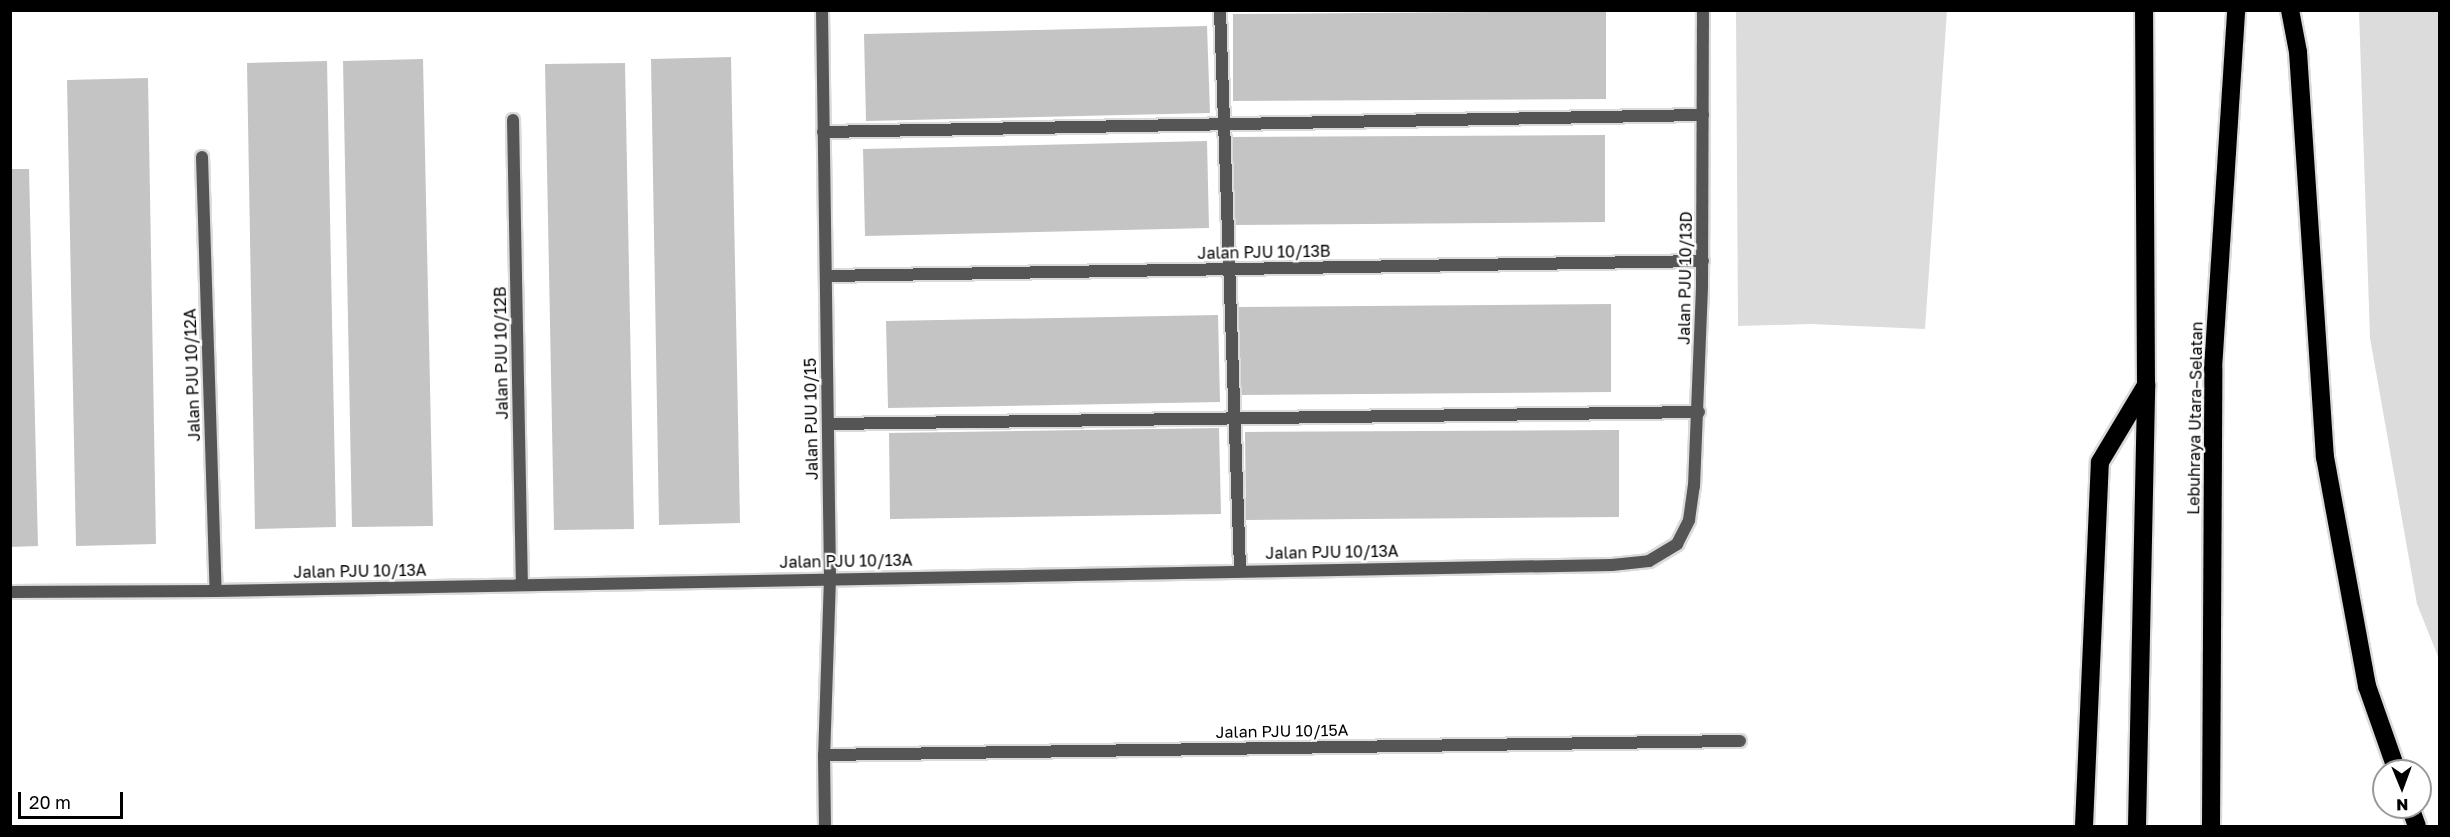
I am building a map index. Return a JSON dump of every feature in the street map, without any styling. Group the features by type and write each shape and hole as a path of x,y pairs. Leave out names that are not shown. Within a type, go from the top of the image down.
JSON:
{"highway":[{"path":"2137,826 2146,385 2144,10"},
{"name":"Lebuhraya Utara–Selatan","path":"2211,826 2213,369 2236,10"},
{"path":"2290,10 2298,52 2325,457 2367,686 2393,759"},
{"path":"2084,826 2100,462 2146,385"}],"street":[{"name":"Jalan PJU 10/15","path":"822,10 830,578 824,755 825,826"},
{"path":"1220,10 1240,570"},
{"name":"Jalan PJU 10/13D","path":"1677,543 1689,520 1694,486 1699,412 1703,10"},
{"path":"823,132 1703,115"},
{"name":"Jalan PJU 10/12B","path":"513,120 522,585"},
{"name":"Jalan PJU 10/12A","path":"202,157 216,591"},
{"name":"Jalan PJU 10/13B","path":"826,276 1702,261"},
{"path":"828,424 1699,412"},
{"name":"Jalan PJU 10/13A","path":"10,592 216,591 1240,570 1611,565 1649,561 1677,543"},
{"name":"Jalan PJU 10/15A","path":"824,755 1740,741"}],"shaded area":[{"path":"1736,11 1947,11 1925,329 1811,324 1738,326"},
{"path":"2359,11 2439,11 2439,659 2417,604 2370,338"}],"building":[{"path":"1606,11 1606,99 1233,101 1233,14"},
{"path":"1207,26 1210,113 866,121 864,34"},
{"path":"731,57 740,523 659,525 651,59"},
{"path":"423,59 433,526 352,527 343,61"},
{"path":"327,61 336,527 255,529 247,63"},
{"path":"625,63 634,529 554,530 545,64"},
{"path":"148,78 156,544 76,546 67,80"},
{"path":"1605,135 1605,222 1232,225 1232,137"},
{"path":"1207,141 1209,228 865,236 863,149"},
{"path":"10,169 29,169 38,546 10,547"},
{"path":"1611,304 1611,392 1239,395 1238,307"},
{"path":"1218,315 1220,402 888,408 886,321"},
{"path":"1219,428 1221,514 890,519 889,433"},
{"path":"1619,430 1619,517 1246,520 1245,432"}]}
